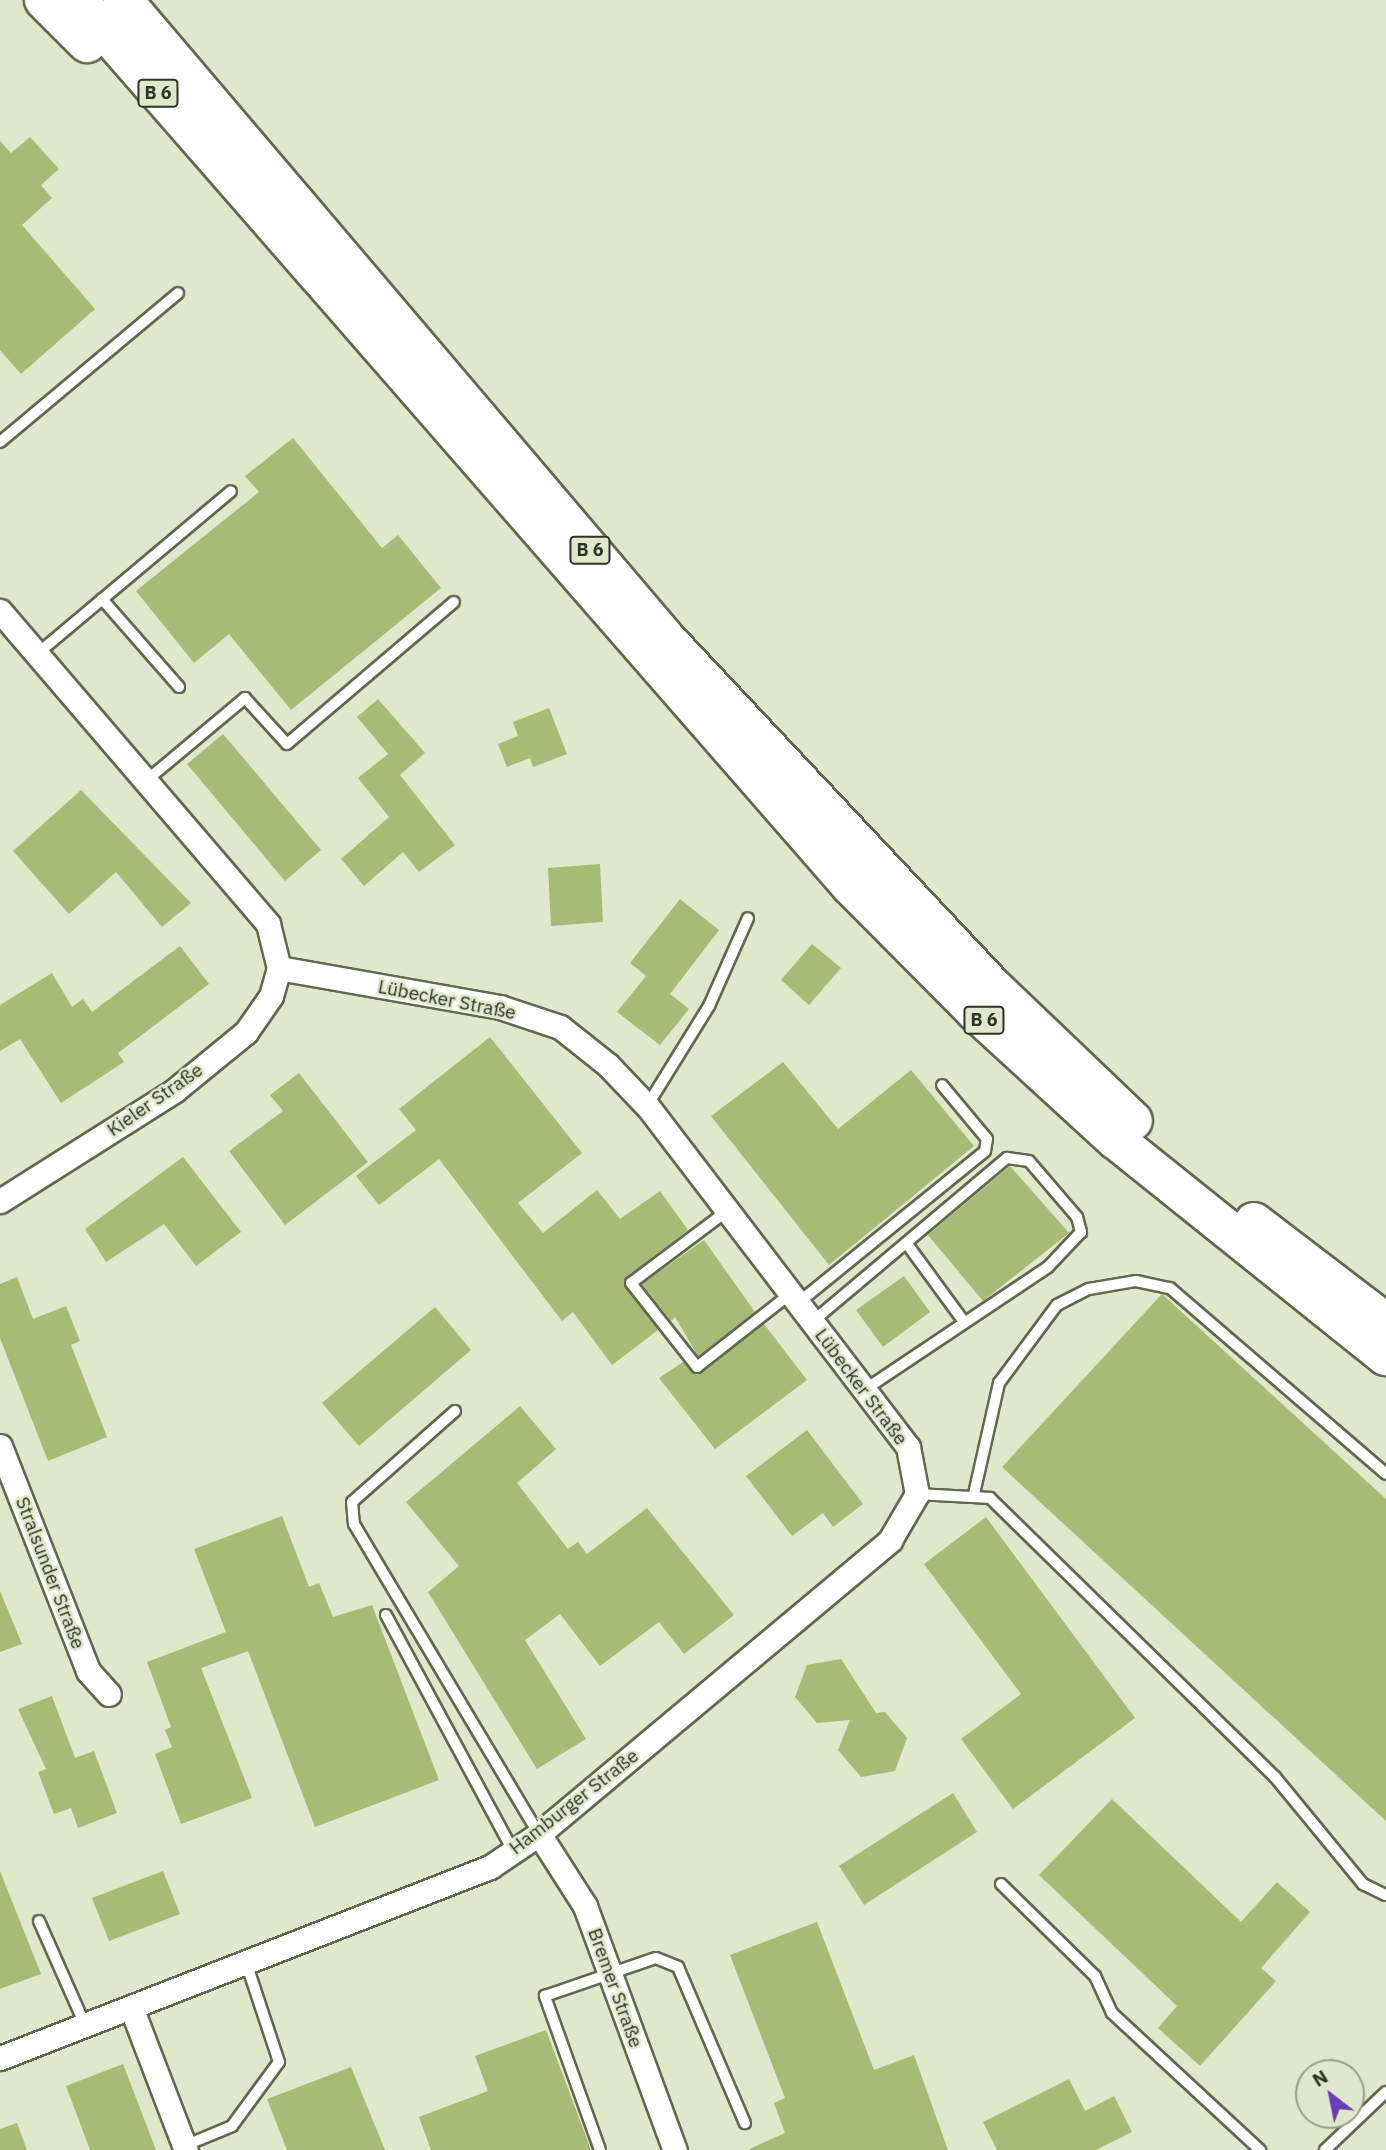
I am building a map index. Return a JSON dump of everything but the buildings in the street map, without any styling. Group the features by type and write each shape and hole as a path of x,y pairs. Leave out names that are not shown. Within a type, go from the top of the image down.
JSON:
{"highway":[{"path":"44,0 191,159 239,186"},
{"name":"B 6","path":"78,0 627,636 946,982 1216,1225 1386,1356"},
{"name":"B 6","path":"129,4 666,639 857,847 1133,1121 1386,1323"}],"street":[{"path":"0,611 268,923 279,968"},
{"name":"Lübecker Straße","path":"279,968 500,1007 560,1027 647,1106 908,1447 917,1494"},
{"name":"Kieler Straße","path":"0,1201 174,1091 246,1032 271,996 279,968"},
{"name":"Stralsunder Straße","path":"0,1446 6,1481 88,1671 109,1694"},
{"name":"Hamburger Straße","path":"0,2058 489,1867 539,1834 890,1540 917,1494"},
{"name":"Bremer Straße","path":"539,1834 585,1906 675,2150"},
{"path":"131,2007 185,2148"}],"lane":[{"path":"0,442 178,293"},
{"path":"37,654 231,491"},
{"path":"102,599 179,687"},
{"path":"147,780 245,698 286,744 454,602"},
{"path":"647,1106 709,1006 748,918"},
{"path":"727,1211 631,1283 696,1367 794,1298 985,1151 987,1139 942,1085"},
{"path":"812,1322 1007,1158 1029,1161 1077,1217 1082,1233 1048,1267 864,1390"},
{"path":"907,1244 964,1322"},
{"path":"974,1494 999,1383 1057,1305 1089,1289 1136,1281 1170,1288 1386,1474"},
{"path":"455,1411 352,1502 354,1524 539,1834"},
{"path":"917,1494 974,1494 990,1498 1275,1777 1363,1884 1386,1895"},
{"path":"386,1615 513,1851"},
{"path":"1001,1884 1095,1976 1112,2013 1260,2150"},
{"path":"39,1921 85,2025"},
{"path":"600,2150 545,1996 609,1971 656,1958 678,1967 745,2123"},
{"path":"185,2148 232,2126 279,2062 246,1962"},
{"path":"1325,2150 1386,2092"}]}
